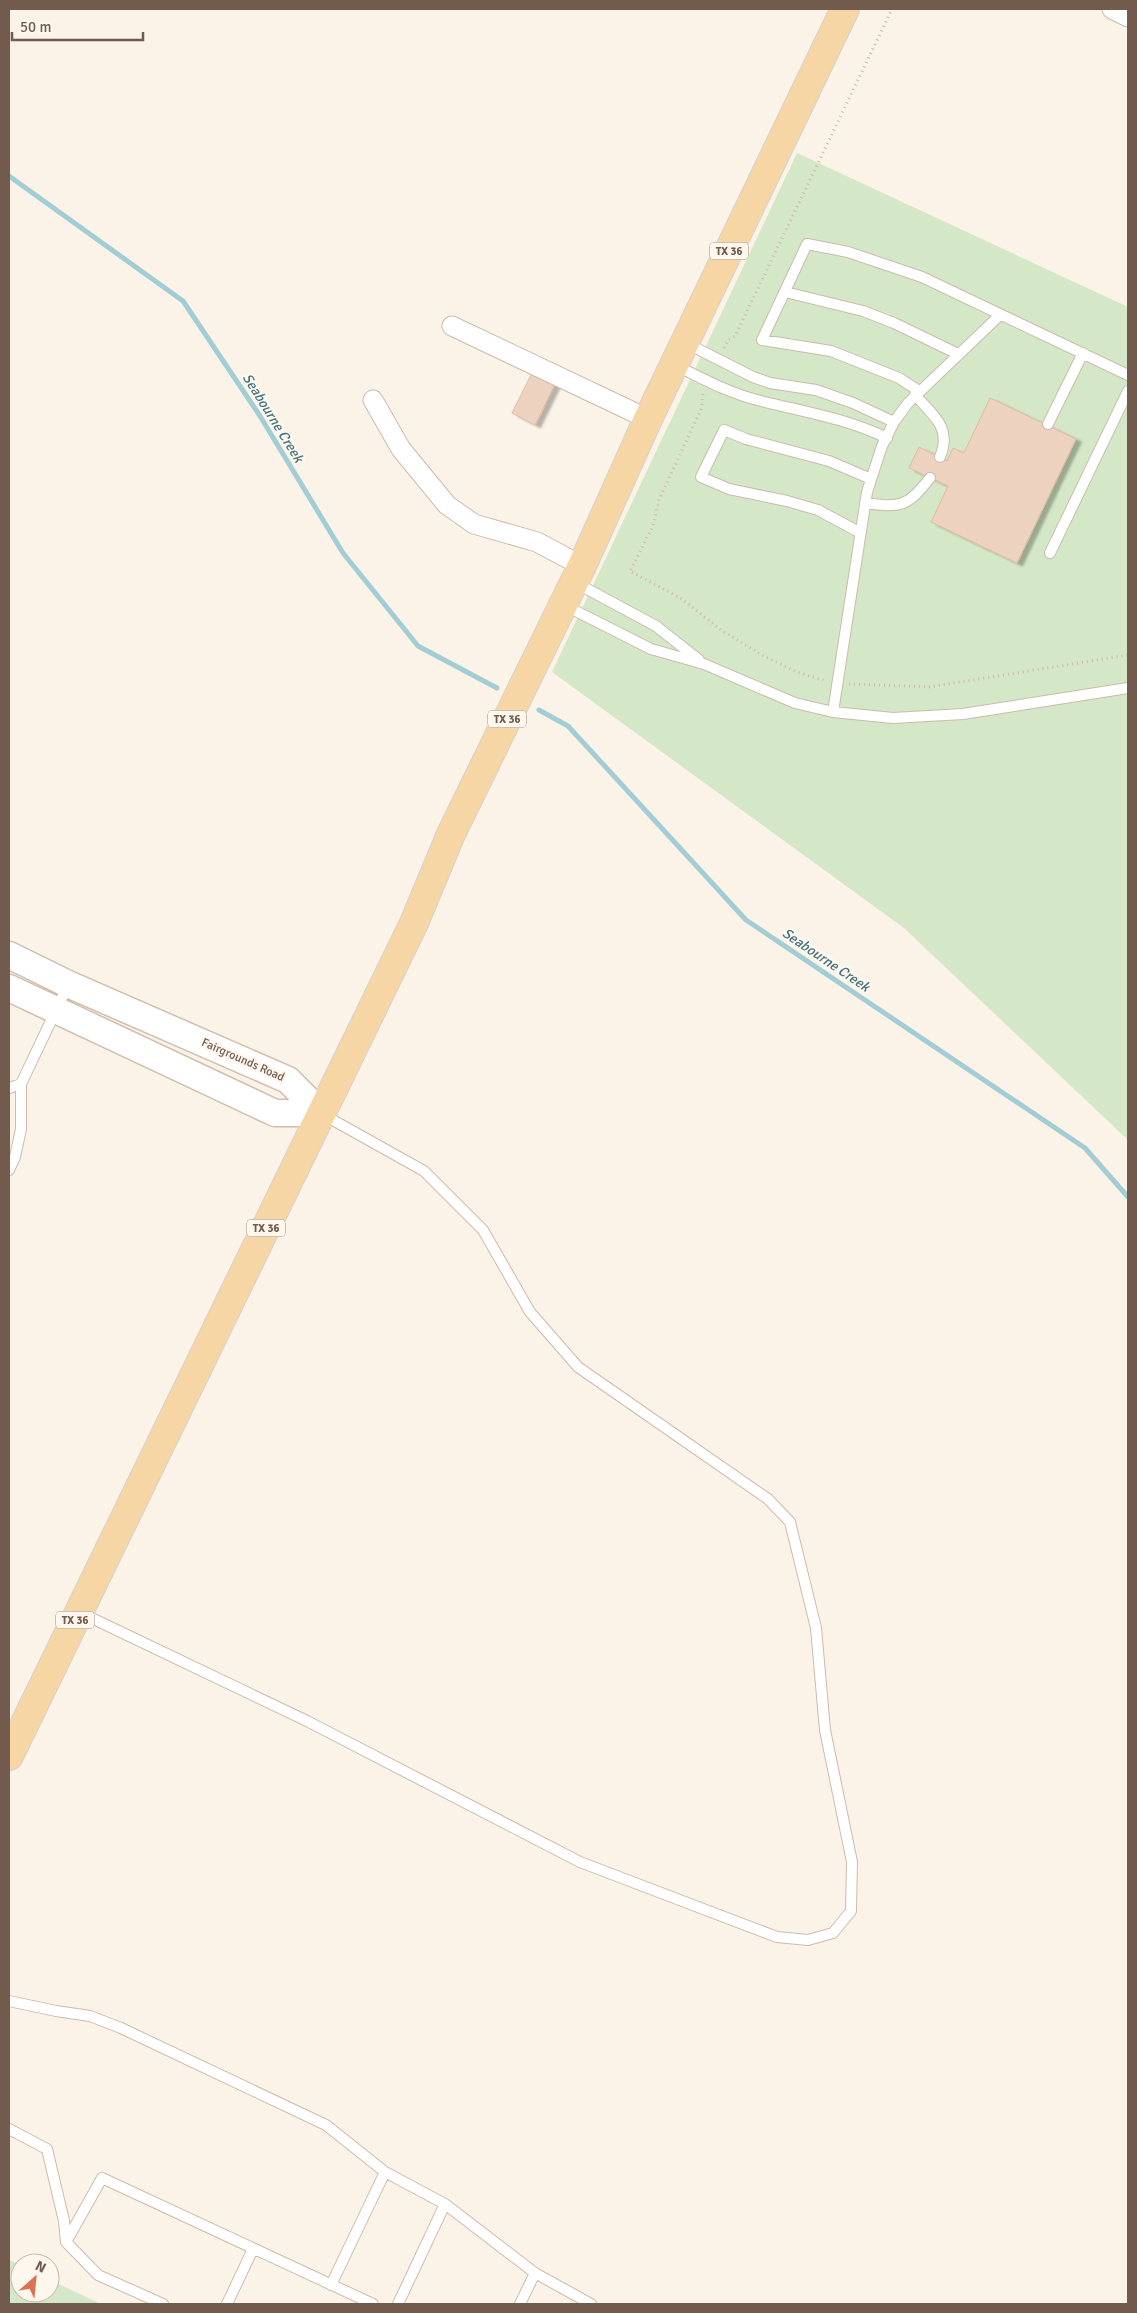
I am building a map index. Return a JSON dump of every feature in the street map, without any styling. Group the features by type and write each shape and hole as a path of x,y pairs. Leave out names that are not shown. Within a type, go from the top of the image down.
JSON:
{"main road":[{"name":"TX 36","path":"9,1756 414,923 451,834 573,584 648,419 845,9"}],"street":[{"path":"1112,9 1128,17"},
{"path":"452,326 648,419"},
{"path":"373,400 401,449 447,505 474,524 537,542 573,584"},
{"name":"Fairgrounds Road","path":"9,955 68,984 288,1080 321,1114"},
{"path":"9,988 275,1113 321,1114"}],"lane":[{"path":"940,457 946,443 942,428 917,393 899,378 831,351 762,340 807,244 848,252 922,277 1128,375"},
{"path":"785,292 863,311 894,323 958,354"},
{"path":"833,712 865,504 870,479 886,438 894,422 917,393 1000,315"},
{"path":"680,353 770,383 816,390 853,403 894,422"},
{"path":"680,353 736,393 760,401 823,414 868,429 886,438"},
{"path":"1048,424 1083,354"},
{"path":"1050,553 1128,390"},
{"path":"860,532 818,510 787,501 729,489 700,477 724,430 746,440 830,461 870,479"},
{"path":"865,504 892,507 909,501 918,494 930,478"},
{"path":"573,584 651,649 704,664 795,703 833,712 893,718 963,714 1128,688"},
{"path":"573,584 656,626 704,664"},
{"path":"9,1170 15,1157 21,1129 20,1084 68,984"},
{"path":"9,1088 20,1084"},
{"path":"78,1612 307,1721 589,1866 777,1937 808,1940 833,1933 851,1910 852,1862 825,1730 816,1628 790,1522 768,1499 578,1367 530,1312 483,1230 424,1171 321,1114"},
{"path":"9,2001 90,2016 121,2028 326,2125 385,2172 445,2204 536,2273 591,2304"},
{"path":"9,2129 47,2149 64,2221 66,2242 98,2275 163,2304"},
{"path":"331,2285 385,2172"},
{"path":"66,2242 102,2178 373,2304"},
{"path":"398,2304 445,2204"},
{"path":"227,2304 253,2249"},
{"path":"520,2304 536,2273"}],"green space":[{"path":"797,153 1128,307 1128,1140 904,928 552,672"},
{"path":"9,2260 10,2303 60,2303 60,2285 101,2304 9,2304"}],"building":[{"path":"532,373 555,384 535,425 512,413"},
{"path":"990,398 1076,439 1017,563 931,522 948,486 909,468 919,447 947,461 953,448 964,453"}],"waterway":[{"name":"Seabourne Creek","path":"9,176 183,301 260,416 343,553 418,646 497,688"},
{"name":"Seabourne Creek","path":"539,710 568,726 746,920 1085,1148 1128,1197"}]}
